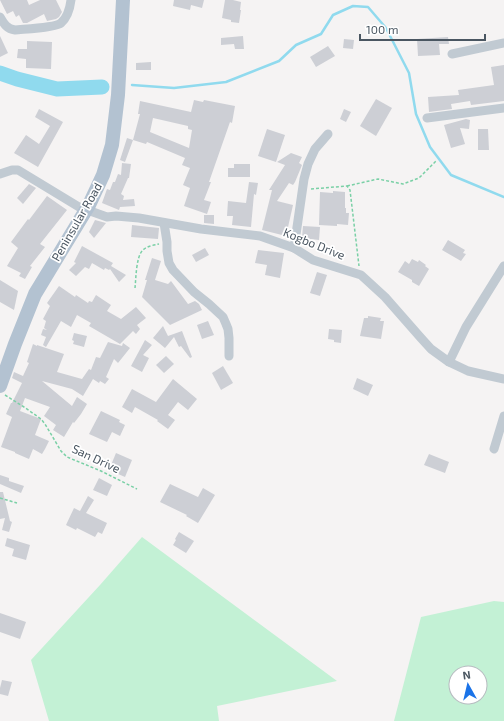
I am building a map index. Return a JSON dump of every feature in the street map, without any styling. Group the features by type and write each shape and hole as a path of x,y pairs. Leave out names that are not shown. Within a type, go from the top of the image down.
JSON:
{"main road":[{"name":"Peninsular Road","path":"0,370 28,291 83,209 104,148 110,78 114,0"},
{"name":"Peninsular Road","path":"2,390 15,344 35,294 103,175 112,145 118,95 123,0"}],"street":[{"path":"0,17 11,30 55,26 62,22 69,11 71,0"},
{"path":"452,54 504,43"},
{"path":"427,118 504,108"},
{"path":"294,248 308,164 316,149 328,134"},
{"name":"Kogbo Drive","path":"0,174 12,170 18,170 83,209 106,217 125,216 201,229 260,236 294,248 313,260 361,275 385,297 431,349 449,362 468,371 504,379"},
{"path":"164,223 169,263 172,270 194,292 223,317 229,338 229,356"},
{"path":"449,362 466,327 504,266"},
{"path":"494,449 504,416"}],"path":[{"path":"303,190 347,186 378,180 403,184 419,178 436,161"},
{"path":"347,186 350,190 358,265 361,275"},
{"path":"135,288 139,258 143,250 151,246 167,242"},
{"name":"San Drive","path":"2,390 45,424 61,451 67,457 101,471 137,489"},
{"path":"0,498 17,503"}],"green space":[{"path":"142,537 337,681 217,706 219,721 49,721 31,660"},
{"path":"494,601 504,602 504,721 394,721 421,617"}],"building":[{"path":"0,0 27,0 29,5 40,0 56,0 62,12 56,19 47,21 44,14 27,23 23,23 19,15 16,17 13,11 7,14"},
{"path":"174,0 204,0 202,8 191,5 190,10 173,6"},
{"path":"225,0 241,2 239,23 231,22 231,20 222,18"},
{"path":"0,36 8,53 0,57"},
{"path":"243,36 244,49 235,49 234,44 221,45 221,38"},
{"path":"448,37 449,44 439,44 440,55 418,56 417,39"},
{"path":"344,39 354,40 353,49 343,48"},
{"path":"27,41 52,42 51,69 26,68 26,59 17,58 18,49 27,49"},
{"path":"328,46 335,56 316,67 310,57"},
{"path":"151,62 151,70 136,70 136,63"},
{"path":"504,65 504,101 471,105 470,101 451,104 452,109 429,112 428,97 459,95 458,90 494,85 491,67"},
{"path":"376,99 392,108 376,136 360,126"},
{"path":"194,100 203,102 204,100 235,106 232,123 230,122 204,200 211,202 207,214 184,206 190,188 183,185 190,168 182,165 185,158 147,142 146,144 133,140 140,114 138,114 140,101 191,112","holes":["153,118 188,126 188,129 192,130 189,148 150,132"]},
{"path":"39,109 63,122 38,167 14,153 26,135 39,144 50,126 35,117"},
{"path":"344,109 351,112 346,122 340,119"},
{"path":"466,119 470,120 469,129 460,128 465,144 451,148 444,125"},
{"path":"267,129 285,135 276,162 258,156"},
{"path":"478,129 488,129 489,150 478,150"},
{"path":"127,138 133,140 125,162 120,160"},
{"path":"291,153 302,157 299,163 302,165 293,185 289,183 277,201 293,205 286,236 262,230 272,190 269,190 285,165 277,162"},
{"path":"122,163 131,164 129,178 121,194 124,196 123,200 134,199 135,206 120,207 119,210 102,203 107,189 110,190 118,174 121,175"},
{"path":"234,164 250,164 250,177 228,177 228,168 234,168"},
{"path":"249,182 258,183 256,195 254,194 251,227 232,225 233,216 227,216 228,201 246,203"},
{"path":"29,184 36,188 23,204 17,198"},
{"path":"333,191 345,192 345,208 346,213 349,213 348,225 319,225 320,192 333,193"},
{"path":"47,196 67,210 40,244 45,247 30,266 32,267 25,279 19,276 21,273 7,266 18,248 11,242"},
{"path":"204,215 214,215 214,224 204,223"},
{"path":"95,220 106,223 94,238 89,232"},
{"path":"132,225 159,228 158,239 131,237"},
{"path":"303,226 320,227 319,240 302,238"},
{"path":"448,240 465,250 463,253 466,254 461,261 442,250"},
{"path":"82,246 113,263 111,266 126,275 119,282 110,269 105,268 104,270 92,263 89,269 85,267 76,276 69,270 76,263 74,262"},
{"path":"205,248 209,255 196,262 192,255"},
{"path":"258,250 284,253 280,278 265,275 267,265 255,263"},
{"path":"152,258 161,261 155,280 168,284 171,281 188,304 195,301 199,304 202,310 170,325 142,297 147,280 145,280"},
{"path":"412,259 418,262 419,260 429,269 419,286 398,272 405,261 409,264"},
{"path":"317,272 327,275 320,296 310,293"},
{"path":"0,280 18,291 14,310 0,302"},
{"path":"59,286 75,297 76,295 88,303 89,301 92,302 96,295 111,305 107,311 121,319 136,307 146,318 137,325 140,329 136,334 133,331 120,344 89,326 91,323 77,315 71,327 61,321 46,347 43,345 46,337 41,335 43,329 47,330 44,328 46,321 43,319 50,306 47,303"},
{"path":"368,316 381,318 380,321 384,321 381,339 360,336 364,318 368,318"},
{"path":"208,321 214,335 202,339 197,325"},
{"path":"163,326 168,336 182,331 192,357 190,358 181,346 179,347 174,337 165,348 153,338"},
{"path":"329,329 342,330 341,343 328,339"},
{"path":"74,333 87,336 84,347 73,344 74,341 72,340"},
{"path":"145,340 152,345 143,355 149,358 142,372 131,366"},
{"path":"108,342 122,346 123,343 130,348 118,363 114,359 106,377 109,379 105,384 100,381 99,383 93,379 83,396 72,389 42,381 72,406 77,397 87,404 64,437 53,430 56,425 44,416 50,407 25,398 20,411 41,419 35,435 49,441 42,454 33,449 29,459 1,447 12,417 6,414 22,383 12,378 14,372 23,376 29,363 27,362 33,344 64,354 57,372 82,379 89,369 91,370 96,357 100,358"},
{"path":"166,356 174,364 164,373 156,365"},
{"path":"223,366 233,383 221,390 212,373"},
{"path":"357,378 373,385 368,396 353,389"},
{"path":"173,379 197,399 188,410 178,402 168,415 175,420 168,429 157,421 158,420 135,407 132,413 122,407 132,389 156,402"},
{"path":"101,411 120,420 119,422 125,425 120,436 112,432 107,442 89,434"},
{"path":"116,453 132,460 125,477 109,470"},
{"path":"429,454 449,462 445,473 424,465"},
{"path":"0,475 9,478 9,481 24,486 21,493 0,484"},
{"path":"99,478 112,485 107,496 93,490"},
{"path":"170,484 198,497 203,488 215,495 198,523 186,516 187,515 160,502"},
{"path":"0,492 3,492 10,521 12,522 9,532 2,530 5,518 0,519"},
{"path":"88,496 94,500 86,513 107,523 102,534 98,532 95,537 77,528 76,530 66,525 74,508 80,511"},
{"path":"179,532 194,541 186,553 173,545"},
{"path":"7,538 30,545 26,560 12,556 14,549 5,546"},
{"path":"0,613 26,622 20,639 0,632"},
{"path":"2,680 12,682 8,696 0,694"}],"waterway":[{"path":"132,85 174,88 226,82 279,61 296,45 321,34 333,15 353,6 368,7 386,28 409,73 416,114 430,147 451,175 504,197"},
{"path":"0,73 57,89 102,87"}]}
